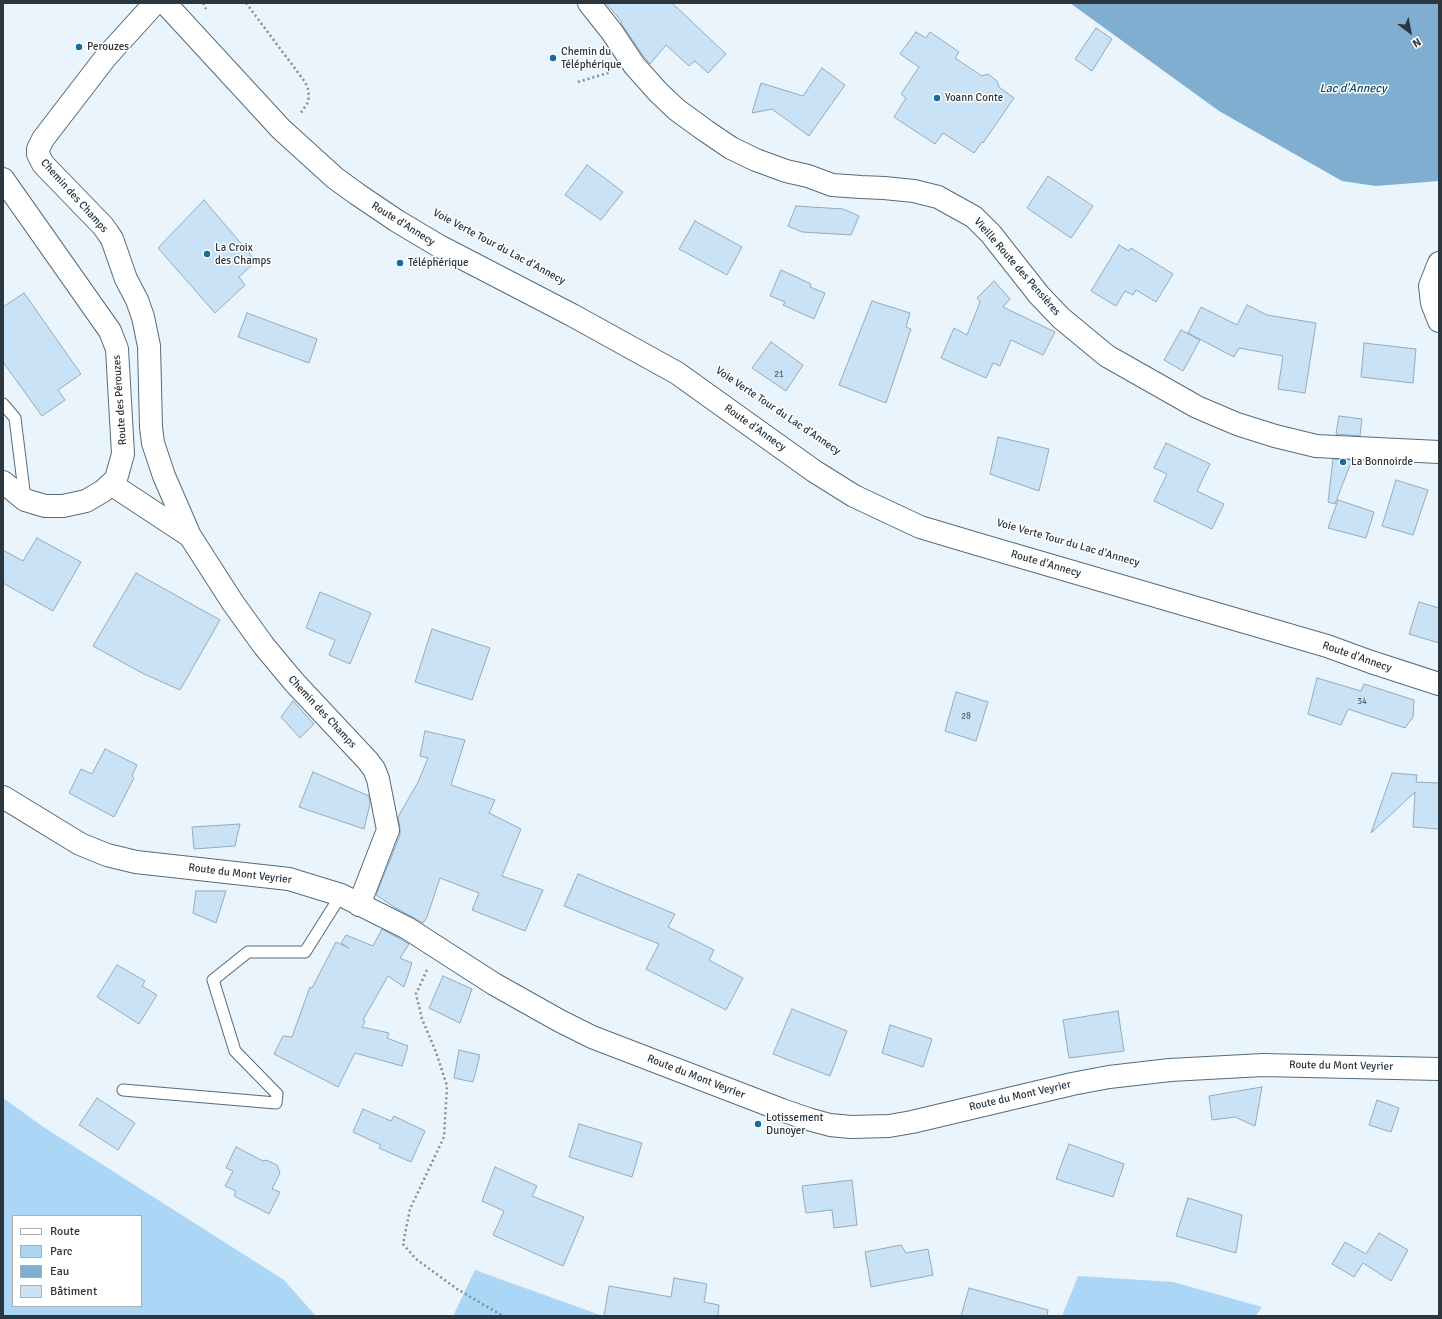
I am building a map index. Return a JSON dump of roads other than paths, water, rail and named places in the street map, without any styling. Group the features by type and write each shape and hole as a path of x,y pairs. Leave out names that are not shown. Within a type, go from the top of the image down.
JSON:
{"street":[{"name":"Chemin des Champs","path":"155,3 106,57 43,139 38,149 38,154 43,164 108,233 112,239 126,279 137,300 143,317 149,346 151,427 153,443 164,476 190,536 233,604 264,646 294,682 374,769 378,779 388,830 350,900"},
{"name":"Route d'Annecy","path":"164,3 281,129 335,178 357,194 397,222 439,246 572,315 677,373 814,470 854,496 920,527 1327,646 1439,684"},
{"name":"Vieille Route des Pensières","path":"588,3 612,32 634,65 658,92 677,110 706,132 731,148 756,160 786,171 808,176 832,185 914,191 938,198 974,217 991,234 1039,295 1061,318 1107,356 1197,407 1237,424 1275,436 1316,446 1439,452"},
{"name":"Route des Pérouzes","path":"3,179 110,331 117,348 123,454 116,479 103,491 86,501 63,506 45,506 25,500 3,482"},
{"path":"1439,264 1430,286 1432,303 1439,321"},
{"name":"Chemin des Champs","path":"111,484 190,536"},
{"name":"Route du Mont Veyrier","path":"3,797 80,844 107,855 136,862 289,879 350,900 407,928 494,984 592,1038 782,1110 808,1119 830,1124 851,1127 888,1126 912,1122 1072,1084 1108,1077 1170,1070 1263,1065 1439,1069"}],"lane":[{"path":"3,404 15,418 25,500"},
{"path":"123,1090 276,1103 277,1094 235,1051 213,980 248,952 304,952 350,900"}],"water":[{"name":"Lac d'Annecy","path":"1070,3 1439,3 1439,181 1376,186 1342,181 1219,111"}],"place":[{"name":"Perouzes","path":"79,47"},
{"name":"Chemin du Téléphérique","path":"553,58"},
{"name":"Yoann Conte","path":"937,98"},
{"name":"La Croix des Champs","path":"207,254"},
{"name":"Téléphérique","path":"400,263"},
{"name":"La Bonnoirde","path":"1343,462"},
{"name":"Lotissement Dunoyer","path":"758,1124"}]}
